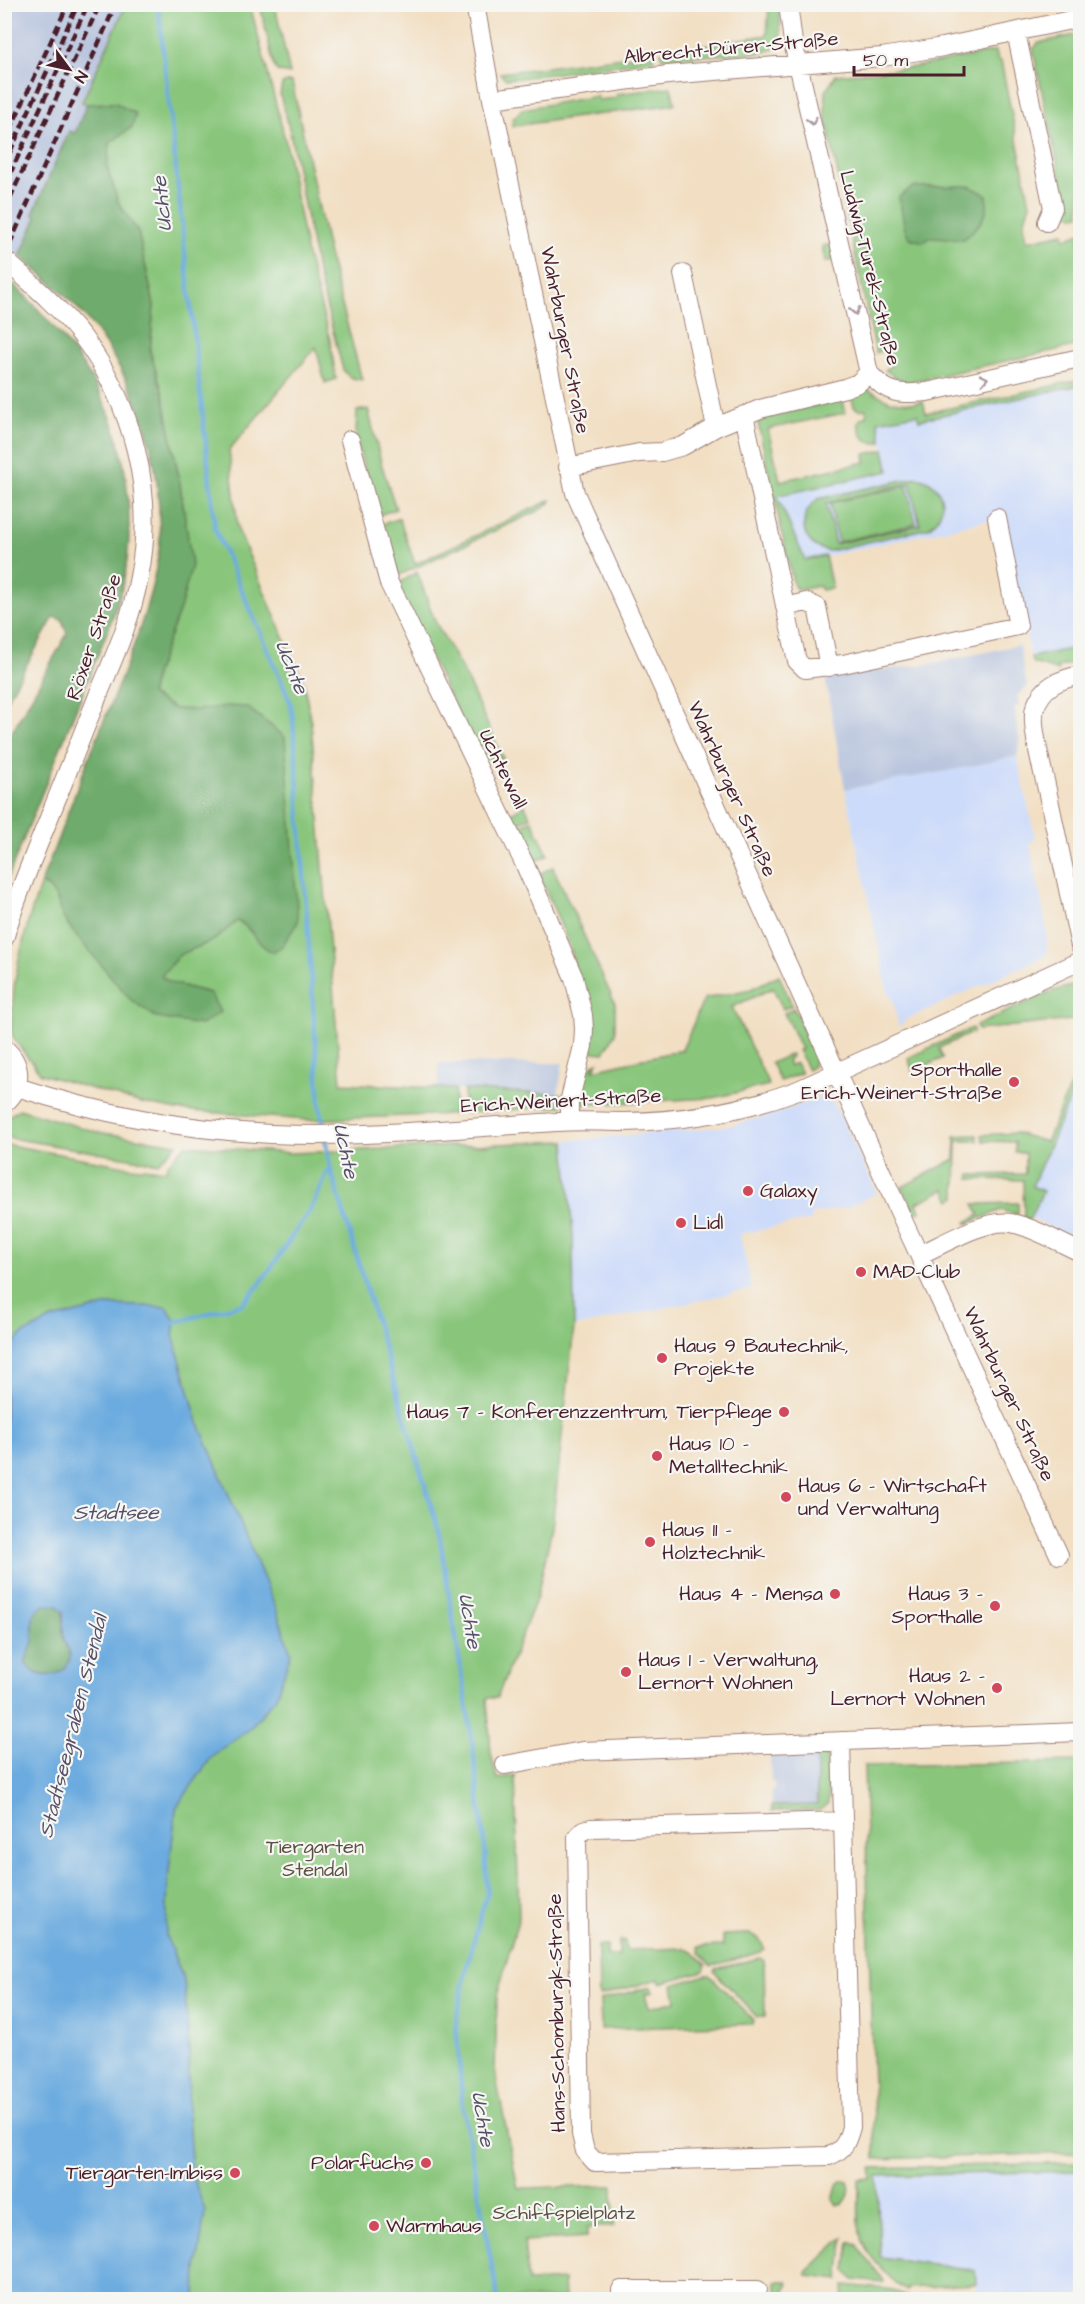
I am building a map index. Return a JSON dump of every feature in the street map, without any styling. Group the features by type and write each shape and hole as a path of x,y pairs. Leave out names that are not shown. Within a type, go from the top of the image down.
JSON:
{"street":[{"name":"Wahrburger Straße","path":"475,4 492,99 568,466 584,514 919,1255 1059,1555"},
{"name":"Ludwig-Turek-Straße","path":"788,4 793,42 869,373 889,391 907,394 927,392 1080,358"},
{"name":"Albrecht-Dürer-Straße","path":"492,99 668,75 892,56 1080,18"},
{"path":"1016,32 1053,208 1047,222"},
{"name":"Röxer Straße","path":"4,939 29,867 125,630 139,577 145,521 141,473 124,411 114,389 96,358 70,322 10,264"},
{"path":"683,274 717,427"},
{"path":"568,466 639,453 662,452 683,446 717,427 759,409 845,388 858,383 869,373"},
{"path":"744,415 797,661 801,667 810,670 829,667 1018,626 997,518"},
{"name":"Uchtewall","path":"350,440 389,583 525,865 574,978 584,1029 583,1046 570,1097 569,1121"},
{"path":"785,606 806,602 817,607 829,667"},
{"path":"1080,675 1059,680 1048,687 1035,707 1033,717 1080,946"},
{"name":"Erich-Weinert-Straße","path":"17,1087 83,1107 155,1122 231,1131 340,1134 569,1121 660,1120 726,1111 775,1098 836,1073 1080,961"},
{"path":"4,1048 16,1063 19,1075 17,1087 11,1098 4,1104"},
{"path":"919,1255 978,1229 1000,1222 1021,1226 1080,1252"},
{"path":"505,1765 582,1751 1080,1732"},
{"name":"Hans-Schomburgk-Straße","path":"841,1741 851,2127 847,2143 839,2152 829,2156 595,2162 585,2151 581,2134 577,1837 584,1830 591,1828 843,1821"},
{"path":"622,2300 621,2290 758,2290"}],"shaded area":[{"path":"5,5 126,5 82,101 87,104 74,133 70,131 33,214 37,216 20,256 17,254 5,274"},
{"path":"1080,385 1080,647 1031,657 1001,517 805,561 777,496 888,471 878,421 918,414 920,420"},
{"path":"1019,645 1027,686 1017,696 1019,706 1014,707 1020,743 1017,756 845,789 825,676 925,665"},
{"path":"1017,756 1035,838 1030,845 1047,931 1045,956 907,1019 899,1027 892,997 889,997 845,789"},
{"path":"439,1063 563,1063 558,1094 438,1089"},
{"path":"1080,1063 1080,1241 1028,1217 1026,1187"},
{"path":"822,1096 829,1098 836,1107 877,1193 848,1207 812,1214 812,1220 740,1234 752,1289 574,1327 573,1235 565,1141 729,1126 779,1113"},
{"path":"817,1752 817,1805 772,1806 771,1790 774,1789 774,1783 771,1782 770,1753"},
{"path":"1080,2171 1080,2299 977,2299 975,2270 880,2258 877,2176"}],"green space":[{"path":"126,5 250,5 286,143 307,255 330,340 336,379 325,383 316,347 229,450 238,530 304,684 311,722 341,1083 455,1089 454,1114 308,1120 177,1110 141,1103 41,1074 15,1041 11,1032 14,987 19,958 41,883 53,893 62,916 130,999 210,993 171,983 161,976 179,955 214,940 237,921 245,925 256,939 197,710 175,709 150,695 155,675 180,609 191,565 180,484 163,394 150,351 154,305 138,232 118,202 107,167 110,143 132,127 116,103 87,104 82,102"},
{"path":"260,5 275,5 290,74 277,71 274,66"},
{"path":"769,5 779,5 781,38 774,49 760,53 662,58 661,52 767,35"},
{"path":"1080,34 1080,215 1074,216 1068,213 1033,50 1038,43"},
{"path":"996,51 998,61 1001,61 1030,204 1024,223 1027,241 1064,233 1065,239 1080,233 1080,345 909,382 900,380 885,370 891,365 883,350 876,353 825,114 826,91 836,75 909,68"},
{"path":"653,53 654,60 520,78 506,79 500,73"},
{"path":"292,82 330,260 362,380 349,377 343,370 316,266 290,132 280,95 282,84"},
{"path":"671,87 675,104 512,126 513,119 522,109 597,96 598,100 616,98 617,94"},
{"path":"116,103 136,114 132,127 110,143 107,167 118,202 138,232 154,305 150,351 163,394 192,565 180,609 155,675 150,695 175,709 247,707 285,737 298,922 282,946 273,952 262,945 247,928 237,921 214,940 179,955 161,976 171,983 210,993 220,1012 201,1025 157,1018 130,999 74,933 62,916 58,900 48,887 41,883 134,644 149,598 160,546 158,488 154,463 140,414 120,368 84,315 20,256 37,217 33,214 69,131 75,133 87,104"},
{"path":"969,186 987,195 987,209 982,220 964,239 932,237 923,242 910,238 905,230 899,197 913,187"},
{"path":"832,244 835,260 825,262 822,246"},
{"path":"5,276 56,330 80,360 99,392 109,414 123,463 129,516 129,543 121,592 108,630 5,885 4,776 11,761 5,758 5,744 67,634 62,620 54,617 5,703"},
{"path":"1080,380 1080,385 919,420 917,414 878,421 882,442 876,443 868,441 863,436 858,423 861,418 867,416 866,409 859,410 854,407 851,395 865,388 890,401 913,403 923,401 926,413"},
{"path":"843,399 845,413 768,429 780,481 866,462 865,454 884,450 889,471 777,496 805,560 825,556 832,588 822,590 819,586 798,590 794,586 788,561 758,423 764,417"},
{"path":"368,409 382,466 396,509 376,516 356,437 357,411"},
{"path":"917,477 926,480 938,491 942,507 935,522 928,528 829,551 812,544 804,530 806,514 818,499","holes":["910,483 920,525 835,544 826,503"]},
{"path":"907,486 916,524 838,542 830,503"},
{"path":"551,500 540,510 393,578 378,526 399,518 415,564"},
{"path":"417,572 435,621 465,675 503,758 490,759 474,748 396,585"},
{"path":"1080,647 1079,662 1057,667 1058,671 1033,663 1031,657"},
{"path":"525,805 530,817 516,824 511,813"},
{"path":"532,820 548,855 533,863 517,828"},
{"path":"553,867 615,1004 615,1034 604,1053 593,1052 591,1048 571,949 539,874"},
{"path":"779,975 792,1005 783,1009 773,988 732,1007 769,1085 713,1098 575,1105 582,1080 593,1065 598,1062 593,1070 682,1050 704,999 751,989"},
{"path":"1080,984 1080,1019 978,1030 976,1026 1049,992"},
{"path":"794,1008 815,1055 813,1066 808,1070 784,1013"},
{"path":"972,1028 974,1032 939,1048 943,1058 913,1072 908,1058"},
{"path":"791,1054 792,1057 787,1060 789,1066 796,1063 801,1073 780,1081 771,1063"},
{"path":"1080,1063 1080,1076 1032,1186 1043,1191 1029,1220 1024,1218 1023,1180 970,1179 970,1175 1025,1174 1025,1153 1015,1152 1015,1142 983,1141 982,1135 1016,1133 1046,1142"},
{"path":"464,1090 564,1094 562,1106 464,1113"},
{"path":"19,1109 97,1132 177,1144 158,1163 5,1137 5,1119"},
{"path":"977,1135 978,1141 957,1141 956,1197 951,1200 945,1189 917,1203 920,1212 913,1212 902,1187 955,1159 956,1140 954,1136"},
{"path":"565,1141 573,1235 574,1327 552,1528 537,1597 497,1698 487,1698 491,1753 497,1779 515,1775 519,1917 497,1996 495,2073 518,2188 613,2186 614,2226 587,2228 587,2237 524,2241 528,2282 564,2280 565,2299 5,2299 4,1144 130,1167 166,1170 167,1164 186,1145 291,1153"},
{"path":"1018,1203 1018,1215 1001,1210 967,1224 966,1222 980,1215 974,1204"},
{"path":"44,1605 57,1606 63,1611 63,1637 70,1655 66,1668 52,1675 41,1675 25,1663 33,1643 33,1616"},
{"path":"817,1752 825,1754 829,1762 828,1804 820,1810 772,1811 772,1806 817,1805"},
{"path":"1080,1762 1080,2153 875,2159 864,1766"},
{"path":"748,1934 760,1941 764,1949 761,1952 711,1966 699,1953 698,1947 723,1946 723,1935"},
{"path":"619,1941 625,1941 626,1950 684,1948 694,1953 706,1965 704,1971 660,1983 659,1979 599,1996 598,1946 607,1946 607,1956 619,1956"},
{"path":"760,1958 764,1961 765,2017 757,2017 715,1972 716,1969"},
{"path":"710,1975 753,2020 752,2024 601,2029 600,2000 651,1987 653,1992 645,1994 649,2008 676,2001 673,1985"},
{"path":"1080,2163 1080,2171 877,2176 880,2257 975,2270 976,2284 907,2288 907,2290 880,2267 863,2244 859,2217 859,2180 871,2179 871,2168"},
{"path":"843,2180 848,2181 849,2194 846,2201 837,2205 833,2199 838,2183"},
{"path":"844,2237 839,2280 807,2276 806,2273"},
{"path":"850,2241 856,2244 884,2281 883,2283 854,2280 846,2270"},
{"path":"776,2281 787,2281 789,2284 780,2299 776,2299"},
{"path":"844,2285 894,2290 911,2299 842,2299"}],"water":[{"name":"Stadtsee","path":"109,1305 167,1307 175,1321 173,1335 197,1419 274,1603 291,1653 276,1697 250,1728 213,1755 176,1808 168,1880 166,1936 184,1980 189,2046 188,2115 192,2174 205,2211 197,2267 196,2299 5,2299 5,1355 21,1335 52,1319","holes":["44,1605 57,1606 63,1611 63,1637 70,1658 66,1668 62,1671 52,1675 41,1675 25,1663 33,1643 32,1620 35,1612"]}],"waterway":[{"name":"Uchte","path":"156,4 159,13 215,529 290,701 293,719 320,1106 324,1130"},
{"name":"Uchte","path":"325,1138 330,1167 439,1532 471,1733 485,1848 487,1892 466,1970 456,2022 462,2101 498,2300"},
{"name":"Stadtseegraben Stendal","path":"172,1323 242,1304 260,1284 312,1207 330,1167"}],"railway":[{"path":"4,143 68,4"},
{"path":"4,165 78,4"},
{"path":"4,187 88,4"},
{"path":"4,211 100,4"},
{"path":"4,257 116,4"}],"place":[{"name":"Sporthalle Erich-Weinert-Straße","path":"1014,1082"},
{"name":"Galaxy","path":"748,1191"},
{"name":"Lidl","path":"681,1223"},
{"name":"MAD-Club","path":"861,1272"},
{"name":"Haus 9 Bautechnik, Projekte","path":"662,1358"},
{"name":"Haus 7 - Konferenzzentrum, Tierpflege","path":"784,1412"},
{"name":"Haus 10 - Metalltechnik","path":"657,1456"},
{"name":"Haus 6 - Wirtschaft und Verwaltung","path":"786,1497"},
{"name":"Haus 11 - Holztechnik","path":"650,1542"},
{"name":"Haus 4 - Mensa","path":"835,1594"},
{"name":"Haus 3 - Sporthalle","path":"995,1606"},
{"name":"Haus 1 - Verwaltung, Lernort Wohnen","path":"626,1672"},
{"name":"Haus 2 - Lernort Wohnen","path":"997,1688"},
{"name":"Polarfuchs","path":"426,2163"},
{"name":"Tiergarten-Imbiss","path":"235,2173"},
{"name":"Warmhaus","path":"374,2226"}],"park label":[{"name":"Tiergarten Stendal","path":"315,1858"},
{"name":"Schiffspielplatz","path":"564,2213"}]}
